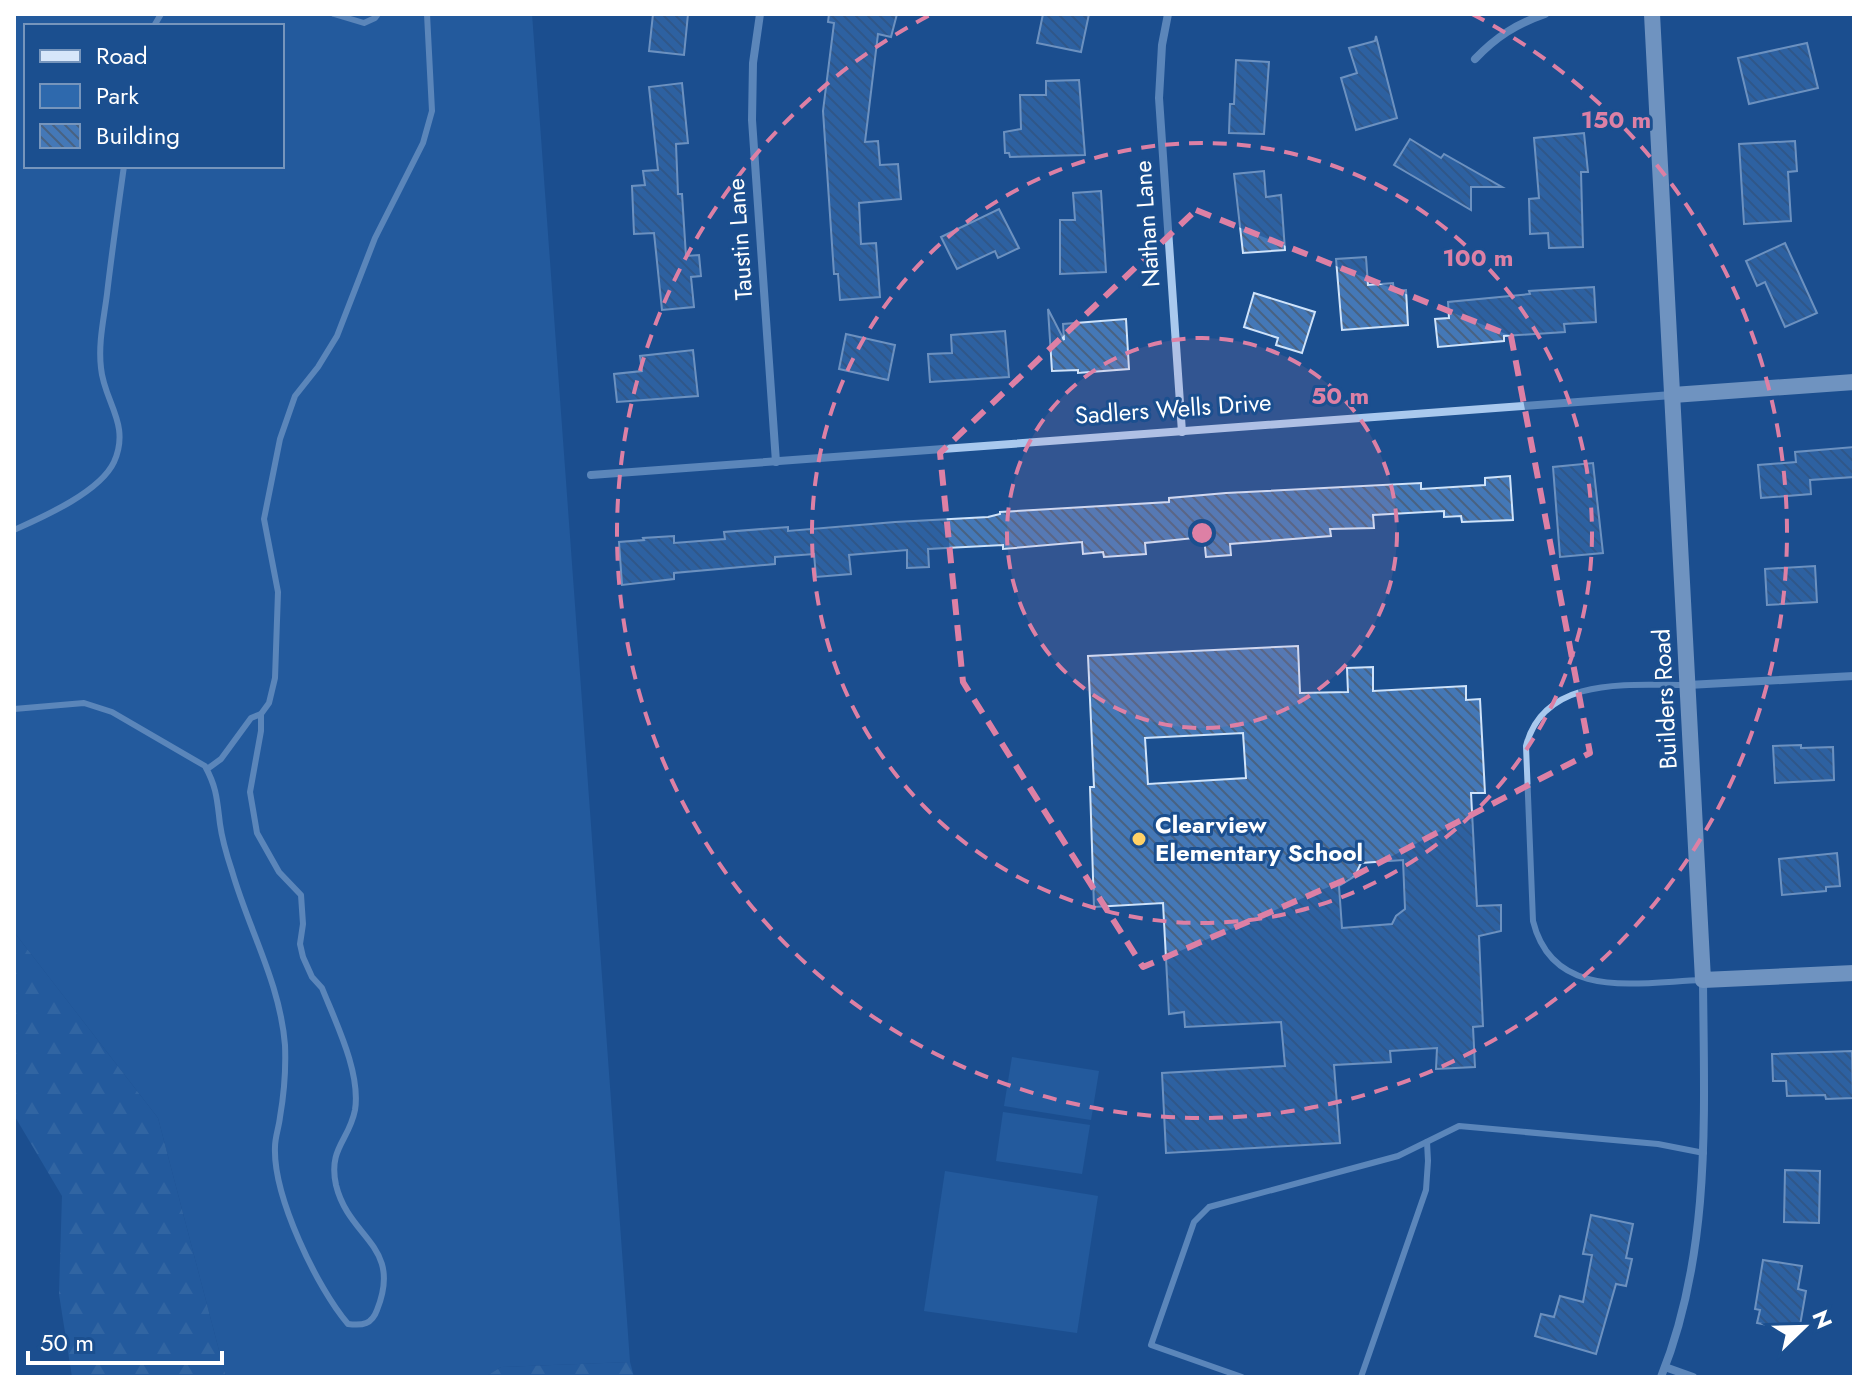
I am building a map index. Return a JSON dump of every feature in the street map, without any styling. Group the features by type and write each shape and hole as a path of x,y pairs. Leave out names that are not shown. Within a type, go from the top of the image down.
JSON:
{"street":[{"name":"Taustin Lane","path":"760,14 753,63 752,120 776,462"},
{"name":"Nathan Lane","path":"1168,14 1162,45 1159,98 1182,432"},
{"path":"1475,59 1495,39 1520,23 1545,14"},
{"name":"Builders Road","path":"1652,14 1703,980 1704,1153 1696,1245 1683,1309 1661,1377"},
{"name":"Sadlers Wells Drive","path":"591,475 1854,382"},
{"path":"1688,685 1854,676"},
{"path":"1703,980 1854,973"},
{"path":"1665,1367 1693,1377"}],"lane":[{"path":"334,14 364,23 378,14"},
{"path":"210,767 221,759 251,718 261,714 269,703 278,646 278,592 264,519 280,439 295,396 337,336 375,238 417,160 426,135 432,111 427,14"},
{"path":"14,530 74,498 107,475 115,460 119,445 117,414 103,382 101,343 124,168"},
{"path":"1688,685 1632,685 1583,690 1551,706 1539,717 1529,733 1526,746 1533,921 1537,938 1546,951 1560,966 1577,977 1611,983 1703,980"},
{"path":"14,709 84,703 112,712 205,766 212,778 218,794 220,826 232,871 252,934 269,969 280,1008 285,1072 275,1147 277,1179 291,1219 336,1311 348,1324 360,1325 370,1322 375,1315 385,1291 385,1267 378,1252 353,1221 336,1186 335,1152 354,1113 357,1086 322,988 312,977 303,957 300,944 303,924 301,895 279,872 257,833 250,792 261,714"},
{"path":"1242,1377 1151,1345 1199,1214 1220,1203 1398,1156 1450,1129 1471,1126 1658,1144 1704,1153"},
{"path":"1361,1377 1426,1190 1427,1142"}],"highlighted area":[{"path":"1196,210 1511,336 1590,753 1354,876 1143,967 963,682 940,453"}],"green space":[{"path":"14,14 532,14 630,1362 501,1367 485,1377 226,1377 158,1118 14,932"},
{"path":"14,932 158,1118 226,1377 72,1377 59,1294 62,1196 14,1115"},
{"path":"1012,1057 1099,1071 1091,1120 1004,1106"},
{"path":"1003,1112 1090,1125 1082,1174 996,1161"},
{"path":"945,1171 1098,1196 1077,1333 924,1311"},
{"path":"630,1362 634,1377 485,1377 501,1367"}],"building":[{"path":"653,14 688,14 684,55 649,51"},
{"path":"829,14 897,14 891,37 878,34 865,142 878,141 880,165 898,164 901,199 859,203 861,244 876,243 880,297 840,300 838,274 834,274 823,111 834,23 828,22"},
{"path":"1043,14 1089,14 1081,52 1037,43"},
{"path":"1376,36 1397,118 1356,130 1341,78 1357,73 1349,48 1375,41"},
{"path":"1807,43 1818,88 1749,104 1738,58"},
{"path":"1236,60 1269,62 1264,134 1229,133"},
{"path":"1079,80 1085,155 1010,157 1009,153 1005,153 1004,132 1021,129 1020,95 1046,95 1046,81"},
{"path":"682,83 688,143 676,144 678,194 682,194 686,256 699,255 701,276 691,277 694,307 662,310 654,233 634,234 632,186 645,185 643,171 658,170 649,87"},
{"path":"1584,133 1588,172 1581,172 1583,247 1549,248 1548,233 1530,234 1529,199 1539,198 1534,138"},
{"path":"1410,139 1441,158 1444,154 1502,187 1471,187 1471,210 1394,165"},
{"path":"1795,141 1797,171 1788,172 1791,221 1744,224 1739,144"},
{"path":"1264,171 1266,197 1281,195 1285,250 1243,253 1234,174"},
{"path":"1101,191 1106,272 1060,274 1060,220 1075,220 1073,193"},
{"path":"999,209 1019,248 998,258 995,251 957,269 941,237"},
{"path":"1785,243 1817,313 1785,327 1765,282 1757,286 1746,261"},
{"path":"1366,257 1368,285 1393,283 1394,291 1406,290 1408,325 1342,330 1336,259"},
{"path":"1594,287 1596,322 1564,324 1565,332 1504,336 1504,341 1438,347 1435,319 1449,318 1448,302 1530,294 1529,291"},
{"path":"1254,293 1315,312 1302,353 1276,345 1278,338 1244,327"},
{"path":"1048,309 1064,340 1063,324 1126,319 1129,369 1078,373 1078,370 1052,371"},
{"path":"1005,331 1009,377 930,382 928,354 952,353 951,335"},
{"path":"846,334 895,345 888,380 839,369"},
{"path":"693,350 698,396 617,402 614,374 642,371 640,356"},
{"path":"1854,447 1854,477 1810,480 1811,494 1761,498 1758,465 1796,462 1795,452"},
{"path":"1593,463 1603,553 1560,557 1553,467"},
{"path":"1510,476 1513,520 1462,522 1461,516 1444,517 1444,511 1373,515 1374,528 1330,529 1331,536 1230,544 1231,555 1206,557 1204,537 1145,543 1146,554 1104,557 1103,552 1083,554 1082,542 1003,549 1003,545 928,549 929,567 907,568 907,550 849,555 851,574 816,577 814,554 775,557 775,564 674,573 674,579 622,585 619,542 643,538 674,536 674,543 725,539 724,532 788,527 788,531 988,517 1000,512 1169,502 1169,498 1226,493 1421,483 1421,489 1485,485 1485,478"},
{"path":"1815,566 1817,602 1767,605 1765,569"},
{"path":"1298,646 1300,693 1348,692 1347,668 1373,667 1373,691 1466,686 1466,700 1480,699 1485,793 1471,793 1477,906 1501,905 1501,931 1479,936 1483,1026 1473,1027 1475,1067 1436,1069 1437,1048 1390,1051 1391,1062 1334,1065 1340,1143 1166,1153 1162,1073 1285,1066 1281,1022 1185,1027 1184,1012 1169,1014 1163,903 1094,907 1090,787 1094,787 1088,656","holes":["1243,733 1246,778 1148,784 1145,738","1403,860 1405,909 1392,924 1342,928 1339,886 1355,876 1361,863"]},
{"path":"1801,745 1801,748 1833,747 1834,780 1775,783 1773,746"},
{"path":"1837,853 1840,886 1826,887 1826,891 1782,895 1779,859"},
{"path":"1852,1051 1853,1098 1787,1096 1786,1081 1773,1081 1772,1054"},
{"path":"1785,1170 1820,1171 1819,1223 1784,1222"},
{"path":"1591,1215 1633,1224 1626,1258 1632,1259 1626,1286 1616,1284 1596,1354 1535,1336 1541,1314 1554,1317 1560,1296 1583,1302 1592,1255 1583,1254"},
{"path":"1763,1260 1802,1266 1798,1289 1806,1291 1799,1331 1757,1323 1760,1310 1755,1309"}],"place":[{"name":"Clearview Elementary School","path":"1139,839"}]}
